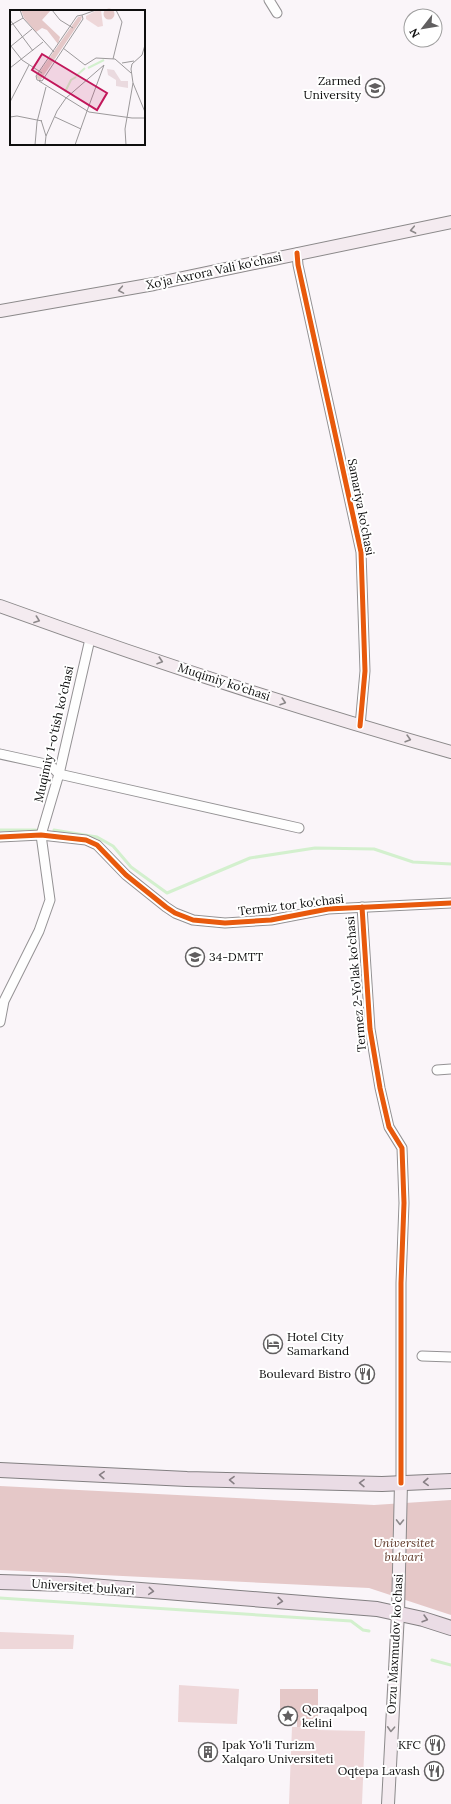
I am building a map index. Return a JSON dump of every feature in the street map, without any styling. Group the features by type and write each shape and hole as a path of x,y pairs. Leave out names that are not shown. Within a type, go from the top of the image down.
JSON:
{"main road":[{"name":"Xo'ja Axrora Vali ko'chasi","path":"0,311 154,284 451,222"},
{"name":"Muqimiy ko'chasi","path":"0,606 90,639 360,726 451,752"},
{"path":"0,1470 187,1479 401,1483 451,1481"},
{"name":"Orzu Maxmudov ko'chasi","path":"388,1804 398,1613 401,1483"},
{"name":"Universitet bulvari","path":"0,1582 66,1584 377,1609 398,1613 451,1628"}],"street":[{"path":"269,0 277,14"},
{"name":"Samariya ko'chasi","path":"298,253 298,265 361,552 365,671 360,726"},
{"name":"Muqimiy 1-o'tish ko'chasi","path":"41,835 59,774 90,639"},
{"path":"0,754 50,765 59,774 299,828"},
{"path":"0,1022 4,1001 39,932 50,900 41,835"},
{"name":"Termiz tor ko'chasi","path":"0,837 41,835 86,840 97,845 126,875 166,907 175,913 193,920 225,923 271,920 328,909 451,902"},
{"name":"Termez 2-Yo'lak ko'chasi","path":"362,907 370,1029 389,1127 402,1148 404,1203 401,1283 401,1483"},
{"path":"437,1070 451,1069"},
{"path":"422,1356 451,1357"}],"shaded area":[{"path":"0,1632 74,1635 73,1649 0,1649"},
{"path":"179,1685 239,1689 237,1724 178,1722"},
{"path":"292,1727 318,1727 318,1730 365,1731 362,1804 289,1804"}],"green space":[{"name":"Universitet bulvari","path":"0,1486 374,1505 451,1500 451,1615 369,1588 0,1570"},
{"path":"280,1689 318,1689 318,1727 297,1727 297,1720 280,1720"}],"waterway":[{"path":"0,830 36,830"},
{"path":"54,830 97,837 113,846 131,867 167,893 250,858 315,848 374,849 413,862 451,864"},
{"path":"0,1598 351,1621 363,1630 369,1631"},
{"path":"432,1660 451,1665"}],"cycle path":[{"path":"297,253 298,265 361,552 365,671 360,726"},
{"path":"0,837 41,835 86,840 97,845 126,875 166,907 175,913 193,920 225,923 271,920 328,909 451,903"},
{"path":"362,907 370,1029 380,1088 389,1127 402,1148 404,1203 401,1283 401,1483"}],"place":[{"name":"Zarmed University","path":"375,88"},
{"name":"34-DMTT","path":"195,957"},
{"name":"Hotel City Samarkand","path":"273,1344"},
{"name":"Boulevard Bistro","path":"365,1374"},
{"name":"Qoraqalpoq kelini","path":"288,1716"},
{"name":"KFC","path":"435,1745"},
{"name":"Ipak Yo'li Turizm Xalqaro Universiteti","path":"208,1752"},
{"name":"Oqtepa Lavash","path":"434,1771"}]}
